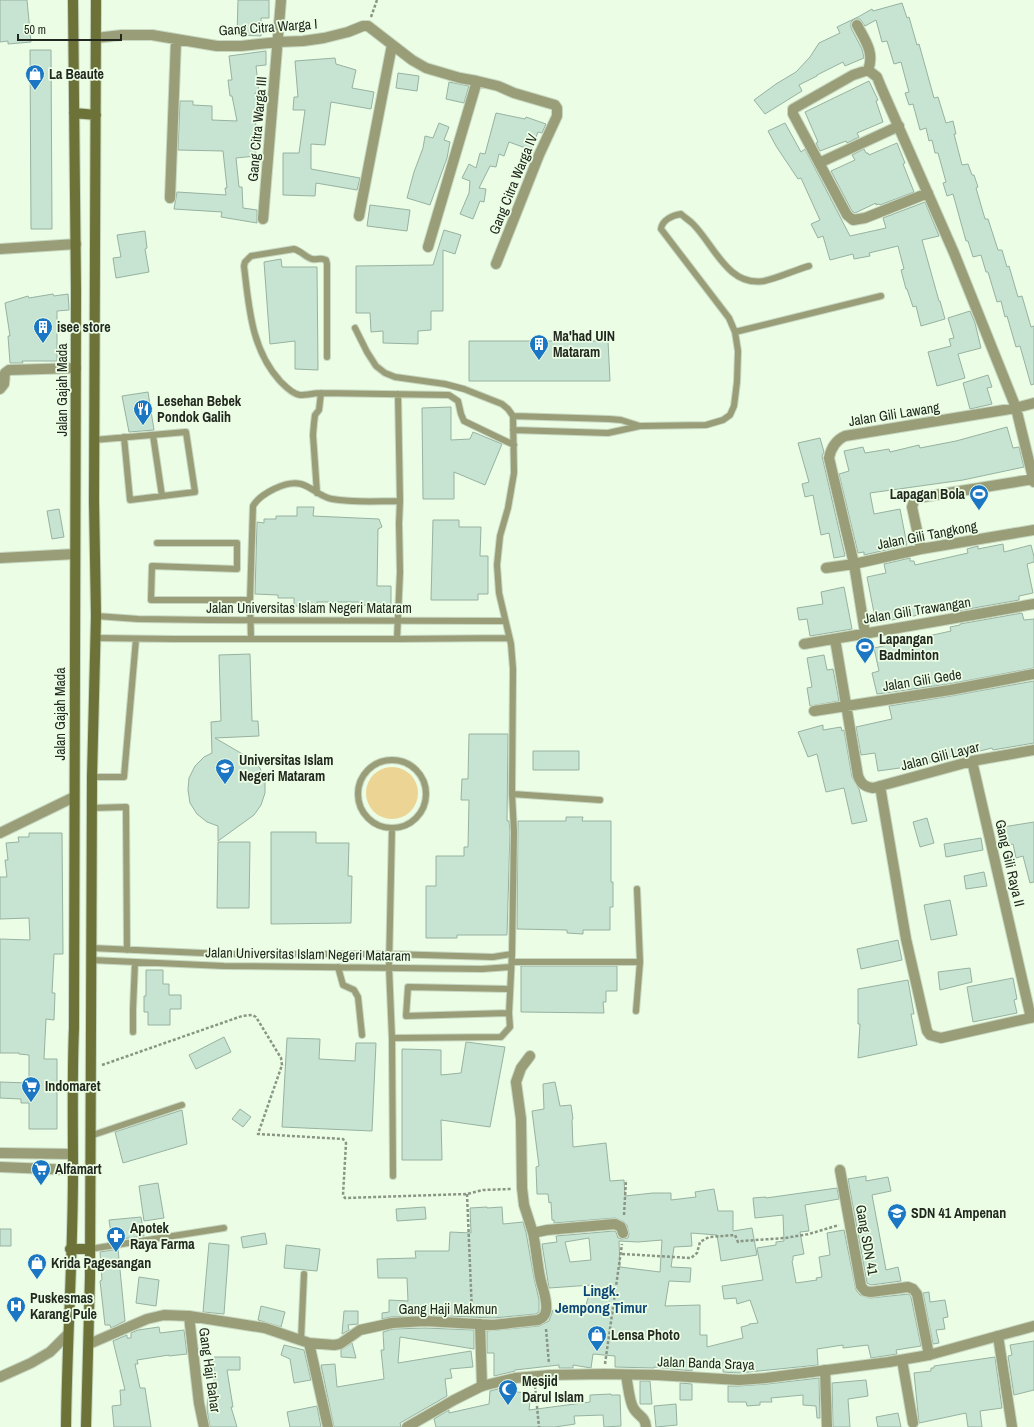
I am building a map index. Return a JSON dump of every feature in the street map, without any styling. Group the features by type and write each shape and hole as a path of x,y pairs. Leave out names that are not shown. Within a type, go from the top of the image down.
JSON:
{"main road":[{"name":"Jalan Gajah Mada","path":"66,1427 74,1093 72,1069 74,1028 76,244 73,0"},
{"path":"86,1427 90,1250 92,777 96,638 94,440 96,0"},
{"path":"74,113 96,115"},
{"path":"76,502 94,501"},
{"path":"72,1069 91,1069"},
{"path":"70,1249 90,1250"}],"street":[{"name":"Gang Citra Warga III","path":"263,220 281,0"},
{"path":"857,25 870,49 871,63 868,70 853,75 793,109 793,114 847,215 853,220 865,218 928,193"},
{"name":"Gang Citra Warga I","path":"96,38 122,35 152,35 217,46 241,46 324,38 348,32 363,26 368,26"},
{"path":"368,26 412,60 426,68 460,78 477,81 428,247"},
{"path":"170,198 176,40"},
{"path":"359,216 392,45"},
{"path":"868,70 877,77 954,253 1016,408 1034,480 917,498 912,507 920,549"},
{"name":"Gang Citra Warga IV","path":"477,81 552,104 557,108 557,116 539,155 496,264"},
{"path":"819,163 899,126"},
{"path":"0,249 76,244"},
{"path":"0,389 4,384 6,373 9,370 76,368"},
{"name":"Jalan Gili Lawang","path":"865,633 854,564 829,458 831,449 839,439 845,436 1016,408 1034,403"},
{"name":"Jalan Gili Tangkong","path":"826,568 854,564 920,549 1034,530"},
{"path":"0,558 75,554"},
{"name":"Jalan Gili Trawangan","path":"804,644 1034,604"},
{"path":"835,639 846,706"},
{"name":"Jalan Gili Gede","path":"814,711 950,690 1034,674"},
{"name":"Jalan Gili Layar","path":"846,706 858,776 861,782 871,788 972,761 1034,750"},
{"name":"Gang Gili Raya II","path":"972,761 1033,1018"},
{"path":"880,786 906,939 927,1031 930,1035 942,1038 1033,1018"},
{"path":"0,833 74,797"},
{"path":"530,1056 522,1068 516,1082 521,1119 522,1188 524,1204 536,1246 539,1275 546,1304 544,1316"},
{"path":"0,1153 72,1154"},
{"path":"0,1167 73,1170"},
{"name":"Gang SDN 41","path":"840,1170 861,1286 865,1291 871,1292 908,1286 913,1288 916,1294 929,1355"},
{"path":"533,1233 547,1230 615,1224 621,1227 623,1232"},
{"name":"Gang Haji Makmun","path":"89,1344 156,1316 174,1314 265,1328 305,1341 338,1344 360,1330 392,1323 425,1321 493,1325 538,1320 544,1316"},
{"name":"Gang Haji Bahar","path":"189,1316 199,1403 204,1427"},
{"path":"476,1324 482,1386"},
{"name":"Jalan Banda Sraya","path":"407,1427 482,1386 515,1378 550,1375 604,1374 657,1375 739,1380 766,1378 929,1355 1034,1326"},
{"path":"0,1376 31,1363 50,1352 68,1334"},
{"path":"998,1336 1012,1427"},
{"path":"305,1341 328,1427"},
{"path":"902,1360 912,1423"},
{"path":"825,1370 827,1427"},
{"path":"626,1375 631,1404 634,1410 644,1418 646,1427"}],"lane":[{"path":"513,430 608,433 640,426 706,425 723,420 730,415 734,406 737,382 738,351 735,332 729,318 661,229 661,225 664,221 675,215 681,214 693,224 726,266 740,278 764,281 808,266"},
{"path":"327,357 326,260 321,258 313,259 294,249 251,256 248,258 244,266 252,328 262,355 271,372 285,387 299,395 322,393 449,395 458,401 464,422 514,445"},
{"path":"735,332 881,296"},
{"path":"355,328 376,366 385,373 395,377 445,384 464,389 502,404 508,408 513,416 514,473 512,491 500,536 497,565 499,594 511,644 512,669 512,794 514,832 512,964 508,1013 510,1027 501,1037 392,1038"},
{"path":"317,493 314,429 315,415 319,410 322,393"},
{"path":"397,639 400,572 398,394"},
{"path":"513,416 609,418 640,426"},
{"path":"94,440 124,437 186,432 195,492 130,500 124,437"},
{"path":"153,435 162,496"},
{"path":"251,639 250,600 252,506 257,500 267,493 285,485 300,484 330,498 371,502 400,501"},
{"path":"157,543 237,543 237,569 152,566 151,600 250,600"},
{"name":"Jalan Universitas Islam Negeri Mataram","path":"96,616 138,619 251,621 505,621"},
{"path":"96,638 509,638"},
{"path":"92,777 124,777 136,639"},
{"path":"392,760 404,762 414,768 422,777 426,788 426,800 422,811 414,820 404,826 392,828 382,827 365,816 360,806 358,786 362,777 370,768 380,762 392,760"},
{"path":"512,794 600,800"},
{"path":"92,808 126,807 127,950"},
{"path":"392,828 389,967 392,1038 393,1176"},
{"path":"636,1011 640,962 637,889"},
{"name":"Jalan Universitas Islam Negeri Mataram","path":"91,948 224,954 389,954 493,957 512,954"},
{"name":"Jalan Universitas Islam Negeri Mataram","path":"91,960 224,966 482,969 512,964 640,962"},
{"path":"133,1032 136,962"},
{"path":"338,967 343,985 354,990 358,997 362,1035"},
{"path":"508,1013 406,1016 408,987 509,989"},
{"path":"90,1136 182,1105"},
{"path":"90,1250 224,1228"},
{"path":"304,1274 305,1341"}],"path":[{"path":"368,26 377,0"},
{"path":"91,1069 242,1016 252,1015 256,1017 281,1058 282,1065 257,1133 343,1139 346,1143 343,1195 345,1198 466,1194 483,1190 522,1188"},
{"path":"604,1374 622,1254 626,1180"},
{"path":"466,1194 476,1324"},
{"path":"622,1254 690,1258 697,1253 700,1242 707,1238 735,1235 738,1242 785,1238 809,1234 850,1222"},
{"path":"544,1316 550,1375"},
{"path":"534,1376 539,1427"}],"shaded area":[{"path":"387,767 397,767 411,774 418,788 418,798 411,812 397,819 387,819 377,815 370,808 366,798 366,788 370,778 377,771"}],"building":[{"path":"0,0 27,0 31,42 8,44 8,41 0,42"},
{"path":"238,0 269,0 269,18 261,18 261,36 237,35"},
{"path":"902,3 907,18 909,17 917,45 919,44 934,98 938,97 946,123 953,121 956,134 954,134 962,165 968,164 972,175 974,175 978,187 976,188 985,219 988,219 998,250 1002,250 1007,267 1009,266 1018,297 1022,296 1031,327 1034,326 1034,384 1031,385 1020,346 1016,347 1007,316 1005,317 1001,301 997,302 981,255 973,257 968,241 966,241 953,194 947,196 943,183 946,182 938,153 935,153 932,140 929,141 926,128 920,130 913,104 909,105 905,93 909,92 901,62 894,64 887,41 882,42 876,20 865,26 860,19 854,19 851,22 851,28 862,49 864,58 845,66 843,62 799,85 802,91 765,114 754,100 796,72 810,57 819,43 840,33 837,27 872,9 873,11"},
{"path":"30,50 51,50 52,229 31,229"},
{"path":"266,51 266,65 256,66 259,93 255,93 259,114 255,115 257,141 255,141 256,156 236,158 239,187 242,187 243,208 257,210 257,223 221,217 222,212 174,209 177,192 226,195 225,188 227,188 223,151 178,150 180,101 193,101 193,105 212,106 212,120 237,121 232,96 230,96 228,80 232,80 229,56"},
{"path":"335,58 336,64 356,70 352,88 374,92 371,109 331,102 325,145 311,144 311,169 360,178 357,190 316,183 315,196 283,195 283,153 299,153 305,110 293,110 294,97 298,97 295,61"},
{"path":"398,73 419,76 417,91 396,88"},
{"path":"869,81 878,100 876,101 883,122 857,133 859,137 847,143 846,141 820,151 816,143 818,142 805,112"},
{"path":"449,82 469,86 464,103 446,99"},
{"path":"496,113 525,119 526,117 546,124 542,133 538,132 531,150 509,142 504,156 499,154 496,167 490,166 479,188 486,189 484,202 480,201 473,219 460,214 469,193 470,181 462,178 469,164 476,168 480,153 485,154"},
{"path":"439,123 449,127 444,140 450,142 447,158 430,205 407,198 414,172 423,148 425,136 433,138"},
{"path":"785,123 801,152 805,149 850,236 886,228 883,218 925,202 939,236 922,240 945,319 921,326 916,306 913,307 906,289 901,270 904,269 898,246 869,253 870,256 854,259 853,254 830,260 823,236 818,238 811,224 820,220 801,178 798,179 768,131"},
{"path":"897,143 905,163 903,164 914,192 880,205 876,205 876,203 855,213 852,211 831,171 855,160 852,155 864,149 869,155"},
{"path":"370,205 410,210 407,231 367,226"},
{"path":"444,230 461,235 455,254 443,250 443,311 431,311 431,330 418,331 418,344 383,343 383,331 371,332 370,313 356,313 356,266 433,265"},
{"path":"145,231 147,248 145,249 149,272 116,278 113,258 121,257 117,235"},
{"path":"281,259 282,267 317,267 318,370 295,369 295,341 270,344 264,262"},
{"path":"53,294 54,296 68,294 69,307 69,310 57,311 57,361 22,361 23,363 10,363 8,336 10,336 5,303 28,296 29,298"},
{"path":"970,311 975,323 981,348 958,354 965,378 937,386 928,352 951,346 949,339 954,338 948,318"},
{"name":"Ma'had UIN Mataram","path":"469,341 608,341 610,381 469,381"},
{"path":"988,375 992,387 987,388 992,404 970,409 963,383"},
{"path":"148,392 154,430 129,432 122,396"},
{"path":"451,407 451,440 470,439 473,432 502,444 485,485 454,472 454,499 423,499 422,408"},
{"path":"1007,427 1013,448 1019,447 1024,467 963,480 870,493 874,514 900,509 907,545 864,555 864,552 858,553 839,474 849,471 844,451 863,447 865,453 889,449 890,452 919,445 920,448 956,441"},
{"path":"820,438 824,452 822,456 845,556 834,558 829,533 821,535 813,495 805,497 802,484 809,482 798,443"},
{"path":"297,507 314,507 313,516 379,519 382,527 378,529 377,586 391,586 391,606 360,605 360,602 317,602 317,606 294,606 294,598 278,598 278,595 255,594 257,522 264,523 264,519 276,519 276,516 297,516"},
{"path":"59,509 64,537 52,539 47,511"},
{"path":"433,520 459,520 459,527 481,527 480,556 488,556 488,594 478,594 478,600 431,600"},
{"path":"1003,544 1004,552 1031,545 1034,562 1027,564 1033,593 1019,596 1019,600 957,611 956,608 876,623 867,577 886,573 884,564 910,558 910,561 914,561 915,565 968,553 967,549 978,546 978,549"},
{"path":"844,587 852,629 810,636 807,619 799,620 797,608 823,604 821,592"},
{"path":"1022,613 1024,620 1034,619 1034,668 949,684 877,694 872,673 879,671 874,648 951,631 950,627 960,624"},
{"path":"250,654 252,721 258,721 259,736 215,738 251,759 260,768 265,780 265,793 261,805 254,815 218,841 218,826 207,822 197,814 190,803 188,790 189,778 195,766 204,757 212,753 211,722 221,721 219,655"},
{"path":"824,655 827,670 833,669 839,701 810,706 807,688 812,687 807,658"},
{"path":"1034,681 1034,743 993,750 992,748 968,754 940,758 940,760 907,767 878,771 875,753 861,755 856,727 892,719 889,706"},
{"path":"823,725 823,730 841,727 842,731 844,730 852,777 859,789 867,821 852,824 844,788 826,792 817,754 808,757 798,732"},
{"path":"469,734 508,734 507,821 509,821 510,832 507,935 457,935 457,938 426,938 426,886 436,886 436,856 464,856 464,847 468,847 469,800 461,800 462,779 468,779"},
{"path":"533,751 579,751 579,770 533,770"},
{"path":"566,817 583,817 582,821 611,821 611,882 613,882 613,907 610,907 610,930 583,930 583,934 567,933 567,930 517,929 518,821 566,821"},
{"path":"927,818 934,843 920,847 913,822"},
{"path":"1034,822 1034,882 1030,883 1023,856 1016,858 1013,844 1007,845 1003,827"},
{"path":"271,832 316,832 316,843 349,843 348,876 352,876 351,923 271,924"},
{"path":"29,833 62,833 63,954 54,954 52,993 55,993 54,1020 46,1019 44,1059 57,1059 57,1129 29,1129 29,1103 21,1103 21,1099 0,1098 0,1082 29,1083 29,1055 19,1053 0,1053 0,939 30,940 29,918 0,919 0,877 7,877 5,860 8,860 6,843 19,842 18,837 29,837"},
{"path":"981,838 983,850 946,857 944,844"},
{"path":"218,842 250,842 249,908 217,908"},
{"path":"984,872 987,886 966,889 964,876"},
{"path":"950,900 957,935 931,940 924,905"},
{"path":"898,940 902,960 861,969 857,949"},
{"path":"521,966 617,966 617,991 606,991 606,1002 603,1002 604,1013 521,1012"},
{"path":"970,968 972,982 940,990 938,972"},
{"path":"146,970 163,970 163,984 169,984 169,995 181,995 181,1009 170,1009 170,1025 148,1025 148,1012 144,1012 144,996 146,996"},
{"path":"1013,978 1017,999 1014,1000 1017,1013 973,1022 967,987"},
{"path":"908,980 914,1014 911,1014 917,1045 858,1058 860,1024 858,1024 858,989"},
{"path":"224,1037 231,1052 196,1069 189,1055"},
{"path":"287,1038 320,1039 319,1059 355,1061 356,1043 376,1043 372,1131 282,1127"},
{"path":"466,1042 505,1047 490,1127 441,1120 442,1160 402,1160 402,1049 441,1050 441,1075 461,1073"},
{"path":"555,1082 560,1106 571,1105 573,1119 573,1147 606,1143 610,1181 624,1180 625,1196 671,1193 671,1200 696,1197 695,1192 714,1189 718,1211 733,1211 733,1231 752,1228 757,1255 721,1261 717,1235 691,1233 692,1246 674,1247 671,1267 691,1268 690,1282 669,1281 665,1306 700,1305 700,1335 707,1335 707,1347 743,1338 741,1327 758,1323 750,1300 737,1304 736,1298 724,1299 722,1286 763,1280 757,1248 776,1245 776,1242 784,1241 783,1215 755,1218 753,1198 766,1198 837,1188 839,1199 805,1205 809,1231 800,1232 804,1254 793,1256 792,1261 796,1283 817,1280 816,1278 822,1277 819,1257 830,1255 827,1233 844,1230 856,1290 860,1295 870,1298 909,1294 911,1297 921,1346 896,1350 897,1354 871,1358 868,1345 843,1348 843,1345 817,1349 818,1365 739,1373 723,1372 723,1369 692,1368 692,1371 654,1367 615,1367 615,1356 593,1354 591,1368 573,1365 573,1368 559,1368 559,1365 515,1370 494,1376 494,1353 487,1353 487,1331 539,1326 549,1321 553,1310 585,1308 592,1285 549,1288 542,1244 557,1242 556,1236 614,1231 616,1232 618,1238 622,1239 628,1238 629,1234 627,1225 615,1218 554,1223 554,1220 552,1220 551,1202 549,1203 548,1194 537,1194 536,1167 539,1166 532,1111 544,1109 543,1084","holes":["589,1238 591,1260 570,1262 565,1242","662,1240 660,1272 620,1267 619,1241 638,1242"]},
{"path":"240,1109 251,1117 243,1127 232,1119"},
{"path":"182,1110 187,1144 123,1163 115,1132"},
{"path":"866,1176 866,1181 888,1177 891,1191 872,1195 886,1270 898,1267 901,1281 871,1285 867,1283 848,1179"},
{"path":"158,1183 164,1218 144,1221 139,1186"},
{"path":"425,1207 426,1219 397,1221 396,1209"},
{"path":"502,1207 503,1224 523,1222 539,1300 539,1312 536,1314 493,1318 425,1315 382,1319 382,1313 389,1312 389,1300 408,1301 407,1278 378,1278 377,1259 416,1258 415,1251 449,1251 450,1232 471,1233 470,1208"},
{"path":"141,1217 144,1236 112,1240 109,1220"},
{"path":"0,1229 11,1229 11,1246 0,1246"},
{"path":"265,1233 267,1244 243,1248 241,1237"},
{"path":"209,1243 229,1245 224,1314 203,1312"},
{"path":"286,1245 320,1249 317,1271 284,1268"},
{"path":"118,1249 125,1321 111,1328 110,1325 105,1325 100,1281 102,1280 100,1252"},
{"path":"139,1277 159,1280 156,1306 136,1303"},
{"path":"929,1292 930,1302 945,1300 948,1317 943,1318 945,1329 936,1330 939,1343 933,1344 923,1293"},
{"path":"261,1306 285,1312 281,1327 258,1320"},
{"path":"344,1311 358,1311 358,1324 348,1325 349,1330 342,1334"},
{"path":"159,1327 160,1333 184,1330 187,1354 137,1360 138,1364 135,1364 140,1388 145,1388 151,1427 114,1427 112,1406 121,1405 120,1390 125,1390 113,1341 127,1335 127,1338 131,1338 131,1333 138,1330"},
{"path":"425,1328 474,1330 474,1349 400,1337 398,1363 471,1351 473,1367 450,1369 452,1378 445,1379 447,1396 400,1423 401,1427 334,1427 321,1365 335,1364 337,1387 384,1379 381,1350 384,1350 383,1332 393,1329"},
{"path":"1034,1341 1034,1390 1014,1395 1008,1356 1012,1355 1010,1345"},
{"path":"352,1343 356,1358 341,1357 341,1350"},
{"path":"284,1345 304,1350 311,1380 294,1383 290,1359 281,1355"},
{"path":"214,1357 240,1357 240,1370 227,1370 233,1407 231,1407 237,1427 210,1427 207,1410 208,1385 214,1386"},
{"path":"995,1357 1002,1408 980,1411 982,1427 968,1427 966,1413 919,1423 914,1373 931,1371 931,1368 934,1368 934,1366"},
{"path":"819,1378 820,1418 817,1418 816,1406 803,1405 803,1395 771,1398 772,1402 760,1402 760,1405 747,1406 746,1402 728,1402 728,1386 767,1384"},
{"path":"866,1380 868,1396 848,1399 850,1427 833,1427 832,1383"},
{"path":"640,1381 650,1381 652,1404 640,1404"},
{"path":"680,1383 692,1384 692,1400 680,1400"},
{"path":"515,1385 516,1392 531,1393 529,1410 590,1402 590,1395 620,1395 621,1426 604,1427 603,1415 574,1416 575,1424 555,1427 436,1427 434,1419 449,1410 449,1413 489,1404 490,1391"},
{"path":"676,1404 677,1425 656,1427 654,1406"},
{"path":"317,1406 321,1427 290,1427 287,1412"},
{"path":"898,1413 901,1427 878,1427 876,1417"}],"place":[{"name":"La Beaute","path":"35,91"},
{"name":"isee store","path":"43,344"},
{"name":"Ma'had UIN Mataram","path":"539,361"},
{"name":"Lesehan Bebek Pondok Galih","path":"143,426"},
{"name":"Lapagan Bola","path":"979,511"},
{"name":"Lapangan Badminton","path":"865,664"},
{"name":"Universitas Islam Negeri Mataram","path":"225,785"},
{"name":"Indomaret","path":"31,1103"},
{"name":"Alfamart","path":"41,1186"},
{"name":"SDN 41 Ampenan","path":"897,1230"},
{"name":"Apotek Raya Farma","path":"116,1253"},
{"name":"Krida Pagesangan","path":"37,1280"},
{"name":"Puskesmas Karang Pule","path":"16,1323"},
{"name":"Lensa Photo","path":"597,1352"},
{"name":"Mesjid Darul Islam","path":"508,1406"}],"district":[{"name":"Lingk. Jempong Timur","path":"601,1300"}]}
